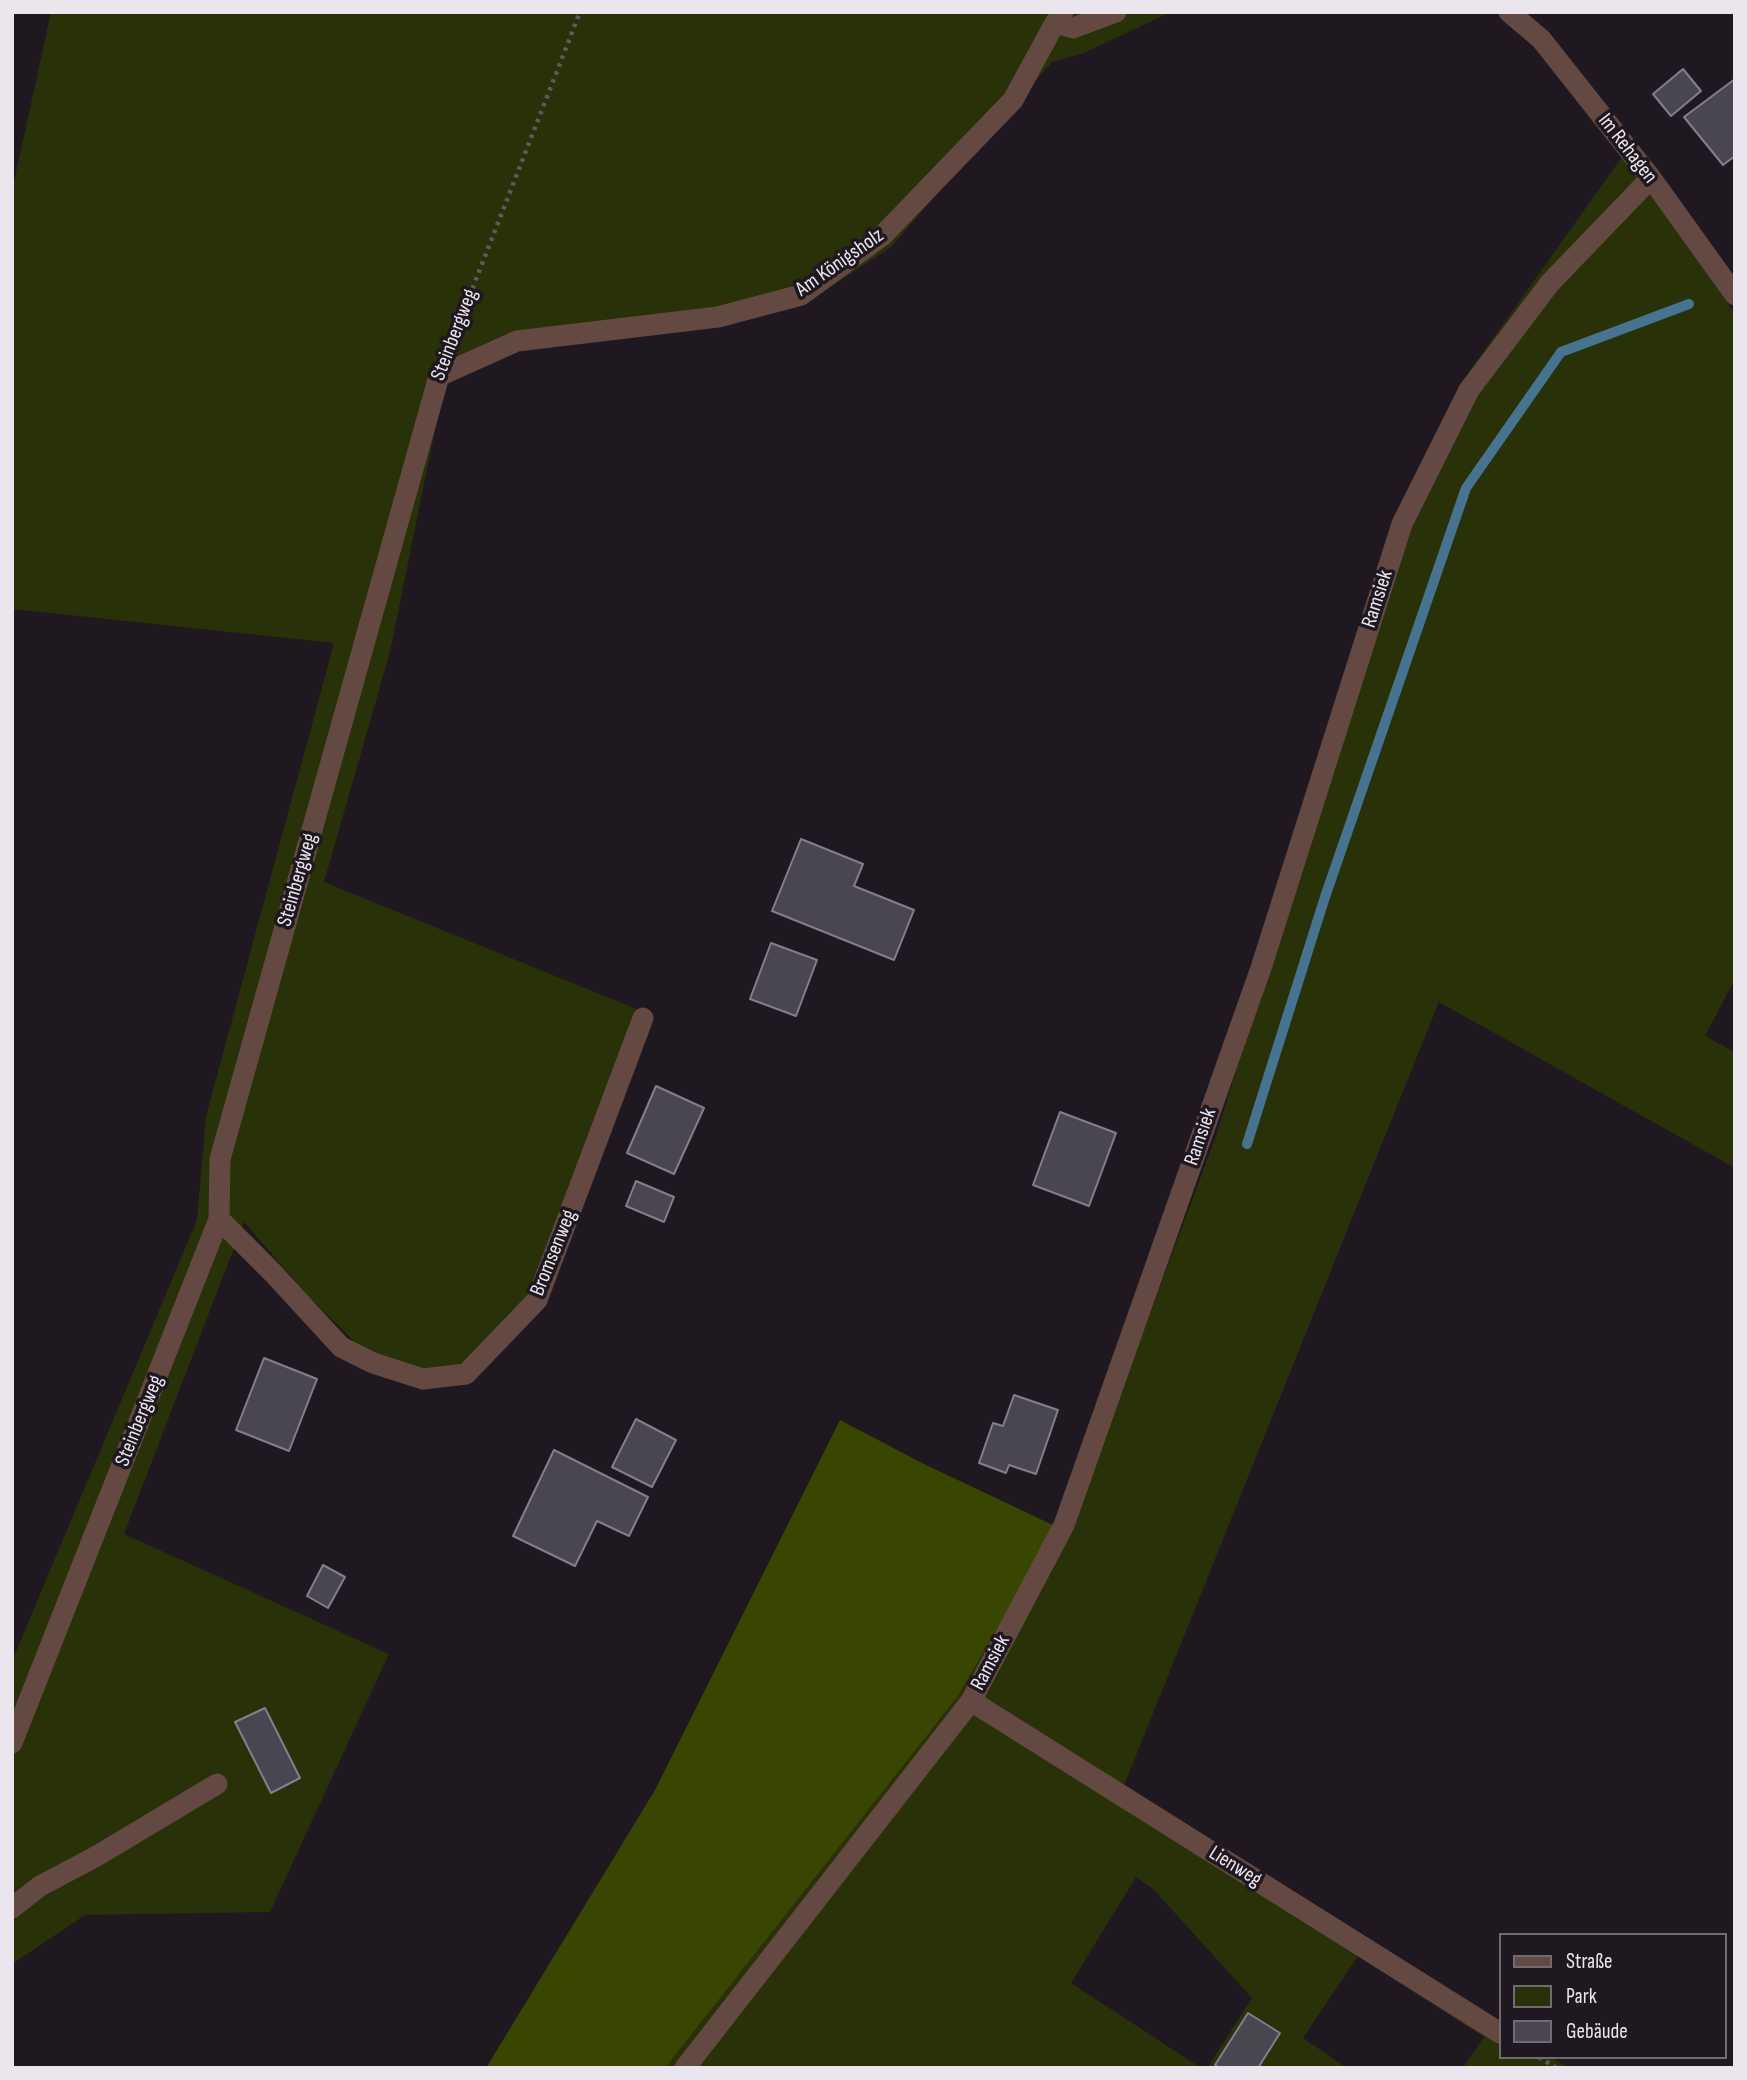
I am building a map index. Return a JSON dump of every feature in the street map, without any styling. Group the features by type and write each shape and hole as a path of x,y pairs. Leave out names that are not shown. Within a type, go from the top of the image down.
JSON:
{"street":[{"path":"1059,18 1073,29 1116,12"},
{"name":"Im Rehagen","path":"1509,12 1541,39 1651,178 1735,295"},
{"name":"Am Königsholz","path":"439,376 517,341 718,317 801,295 883,235 1013,100 1059,18"},
{"name":"Ramsiek","path":"685,2068 971,1701 1064,1525 1261,968 1402,524 1469,390 1550,283 1651,178"},
{"name":"Steinbergweg","path":"12,1743 219,1219 220,1159 439,376"},
{"name":"Bromsenweg","path":"219,1219 341,1347 373,1363 423,1379 466,1374 537,1300 643,1018"},
{"name":"Lienweg","path":"971,1701 1498,2032"},
{"path":"12,1908 40,1886 95,1857 217,1784"}],"path":[{"name":"Steinbergweg","path":"439,376 580,12"}],"green space":[{"path":"51,12 1171,12 1084,53 1052,62 891,247 802,306 713,328 523,346 444,386 390,652 324,882 639,1010 527,1299 459,1368 421,1370 365,1352 306,1294 244,1222 124,1534 389,1654 270,1912 85,1915 12,1964 12,1661 197,1220 206,1116 334,643 12,609 12,191"},
{"path":"1627,150 1735,314 1735,979 1705,1036 1735,1052 1735,1168 1439,1002 1123,1788 1498,2025 1498,2059 1554,2059 1569,2068 1463,2068 1484,2037 1358,1956 1303,2038 1347,2068 1207,2068 1252,1998 1153,1889 1136,1877 1071,1983 1201,2068 665,2068 958,1696 1057,1527 1078,1506 1216,1136 1303,854 1396,523 1459,386"},
{"path":"840,1420 922,1463 1057,1527 958,1696 665,2068 486,2068 655,1790"}],"building":[{"path":"1683,69 1701,91 1671,116 1653,94"},
{"path":"1735,79 1735,156 1723,165 1684,117"},
{"path":"801,839 863,864 854,886 914,910 894,960 772,911"},
{"path":"771,943 817,960 796,1016 750,999"},
{"path":"656,1086 704,1108 674,1174 627,1153"},
{"path":"1060,1112 1116,1133 1089,1206 1033,1185"},
{"path":"636,1181 674,1197 664,1222 626,1206"},
{"path":"264,1358 317,1379 289,1451 236,1430"},
{"path":"1014,1395 1058,1410 1036,1474 1009,1465 1006,1473 979,1463 993,1423 1003,1426"},
{"path":"636,1419 676,1440 652,1487 612,1467"},
{"path":"554,1450 648,1497 629,1536 597,1521 575,1566 513,1536"},
{"path":"323,1565 345,1577 328,1608 307,1596"},
{"path":"265,1708 300,1778 271,1793 235,1722"},
{"path":"1248,2013 1280,2033 1258,2068 1220,2068 1215,2065"}],"waterway":[{"path":"1247,1144 1325,897 1466,488 1561,352 1689,304"}]}
